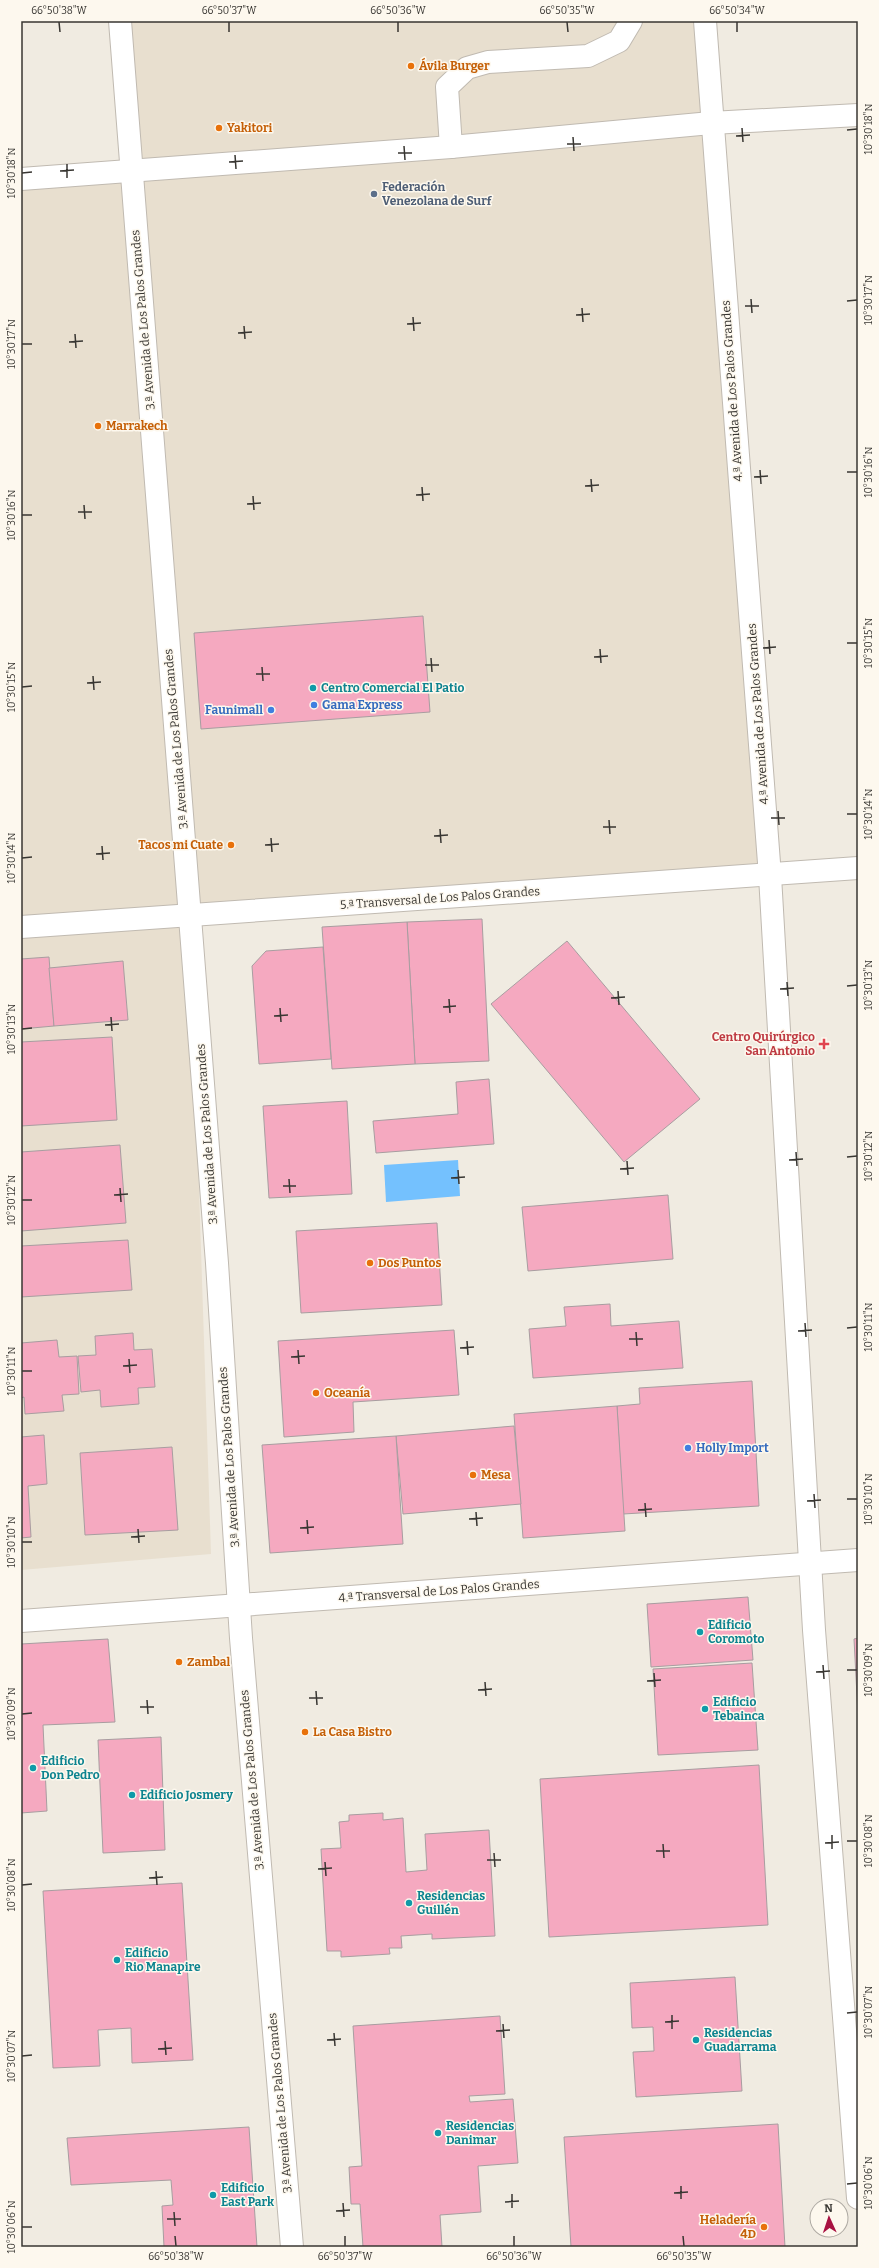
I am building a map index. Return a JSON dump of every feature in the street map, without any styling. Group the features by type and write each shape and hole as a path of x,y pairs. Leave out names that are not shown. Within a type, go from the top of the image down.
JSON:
{"street":[{"name":"3.ª Avenida de Los Palos Grandes","path":"120,21 217,1263 239,1605 292,2247"},
{"path":"451,147 447,87 467,68 488,62 588,56 619,41 631,21"},
{"name":"4.ª Avenida de Los Palos Grandes","path":"705,21 711,123 770,876 811,1564 851,2028 858,2198"},
{"path":"21,179 451,147 711,123 858,115"},
{"name":"5.ª Transversal de Los Palos Grandes","path":"21,927 770,876 858,868"},
{"name":"4.ª Transversal de Los Palos Grandes","path":"21,1621 858,1560"}],"shaded area":[{"path":"119,21 709,21 770,876 190,915 211,1554 21,1570 21,182 131,172"}],"water":[{"path":"458,1160 460,1196 386,1202 384,1165"}],"building":[{"name":"Centro Comercial El Patio","path":"423,616 430,712 201,729 194,633"},
{"path":"482,919 489,1061 415,1064 407,922"},
{"path":"407,922 415,1064 332,1069 322,927"},
{"path":"567,941 700,1099 624,1162 491,1004"},
{"path":"323,947 331,1059 259,1064 252,966 266,951"},
{"path":"49,957 54,1026 21,1029 21,959"},
{"path":"123,961 128,1020 54,1026 49,968"},
{"path":"112,1037 117,1120 21,1126 21,1042"},
{"path":"489,1079 494,1144 376,1153 373,1121 458,1114 456,1082"},
{"path":"347,1101 352,1194 269,1198 263,1106"},
{"path":"120,1145 126,1223 21,1231 21,1152"},
{"path":"668,1195 673,1259 528,1271 522,1207"},
{"path":"437,1223 442,1305 301,1313 296,1231"},
{"path":"128,1240 132,1290 21,1297 21,1246"},
{"path":"610,1304 611,1326 679,1321 683,1368 533,1378 529,1329 566,1326 564,1307"},
{"path":"454,1330 459,1395 353,1402 354,1432 284,1437 278,1341"},
{"path":"133,1333 134,1350 152,1349 155,1387 138,1388 139,1404 101,1407 100,1390 81,1392 78,1356 96,1355 95,1336"},
{"path":"57,1340 59,1357 77,1356 79,1394 62,1395 64,1411 25,1414 24,1397 21,1398 21,1343"},
{"path":"752,1381 759,1506 623,1514 617,1406 640,1404 639,1388"},
{"path":"617,1406 625,1531 523,1538 514,1414"},
{"path":"514,1426 521,1504 403,1514 396,1436"},
{"path":"44,1435 47,1484 28,1486 31,1537 21,1538 21,1437"},
{"path":"396,1436 403,1544 270,1553 262,1445"},
{"path":"172,1447 178,1530 85,1535 80,1453"},
{"name":"Edificio Coromoto","path":"748,1597 753,1660 651,1667 647,1604"},
{"path":"858,1638 858,1715 854,1639"},
{"name":"Edificio Don Pedro","path":"108,1639 115,1722 43,1725 47,1811 21,1813 21,1644"},
{"name":"Edificio Tebainca","path":"752,1663 758,1750 658,1755 653,1669"},
{"name":"Edificio Josmery","path":"161,1737 165,1850 103,1853 98,1740"},
{"path":"759,1765 768,1925 549,1937 540,1779"},
{"name":"Residencias Guillén","path":"383,1813 383,1820 403,1818 406,1872 427,1870 425,1834 489,1830 495,1936 432,1939 432,1934 401,1936 402,1948 389,1948 390,1954 341,1957 341,1951 327,1951 321,1849 341,1848 339,1822 349,1821 349,1815"},
{"name":"Edificio Rio Manapire","path":"182,1883 193,2060 132,2063 131,2028 98,2030 100,2066 53,2068 43,1891"},
{"name":"Residencias Guadarrama","path":"735,1977 742,2091 636,2097 633,2052 654,2051 653,2027 632,2028 630,1983"},
{"name":"Residencias Danimar","path":"500,2016 505,2094 469,2096 470,2102 513,2099 518,2163 478,2166 481,2212 440,2215 442,2247 363,2247 360,2204 351,2204 349,2167 362,2166 353,2026"},
{"path":"778,2124 785,2247 571,2247 564,2137"},
{"name":"Edificio East Park","path":"249,2127 257,2247 164,2247 162,2206 173,2205 171,2180 71,2185 67,2138"}],"place":[{"name":"Ávila Burger","path":"411,66"},
{"name":"Yakitori","path":"219,128"},
{"name":"Federación Venezolana de Surf","path":"374,194"},
{"name":"Marrakech","path":"98,426"},
{"name":"Centro Comercial El Patio","path":"313,688"},
{"name":"Gama Express","path":"314,705"},
{"name":"Faunimall","path":"271,710"},
{"name":"Tacos mi Cuate","path":"231,845"},
{"name":"Centro Quirúrgico San Antonio","path":"824,1044"},
{"name":"Dos Puntos","path":"370,1263"},
{"name":"Oceanía","path":"316,1393"},
{"name":"Holly Import","path":"688,1448"},
{"name":"Mesa","path":"473,1475"},
{"name":"Edificio Coromoto","path":"700,1632"},
{"name":"Zambal","path":"179,1662"},
{"name":"Edificio Tebainca","path":"705,1709"},
{"name":"La Casa Bistro","path":"305,1732"},
{"name":"Edificio Don Pedro","path":"33,1768"},
{"name":"Edificio Josmery","path":"132,1795"},
{"name":"Residencias Guillén","path":"409,1903"},
{"name":"Edificio Rio Manapire","path":"117,1960"},
{"name":"Residencias Guadarrama","path":"696,2040"},
{"name":"Residencias Danimar","path":"438,2133"},
{"name":"Edificio East Park","path":"213,2195"},
{"name":"Heladería 4D","path":"764,2227"}]}
